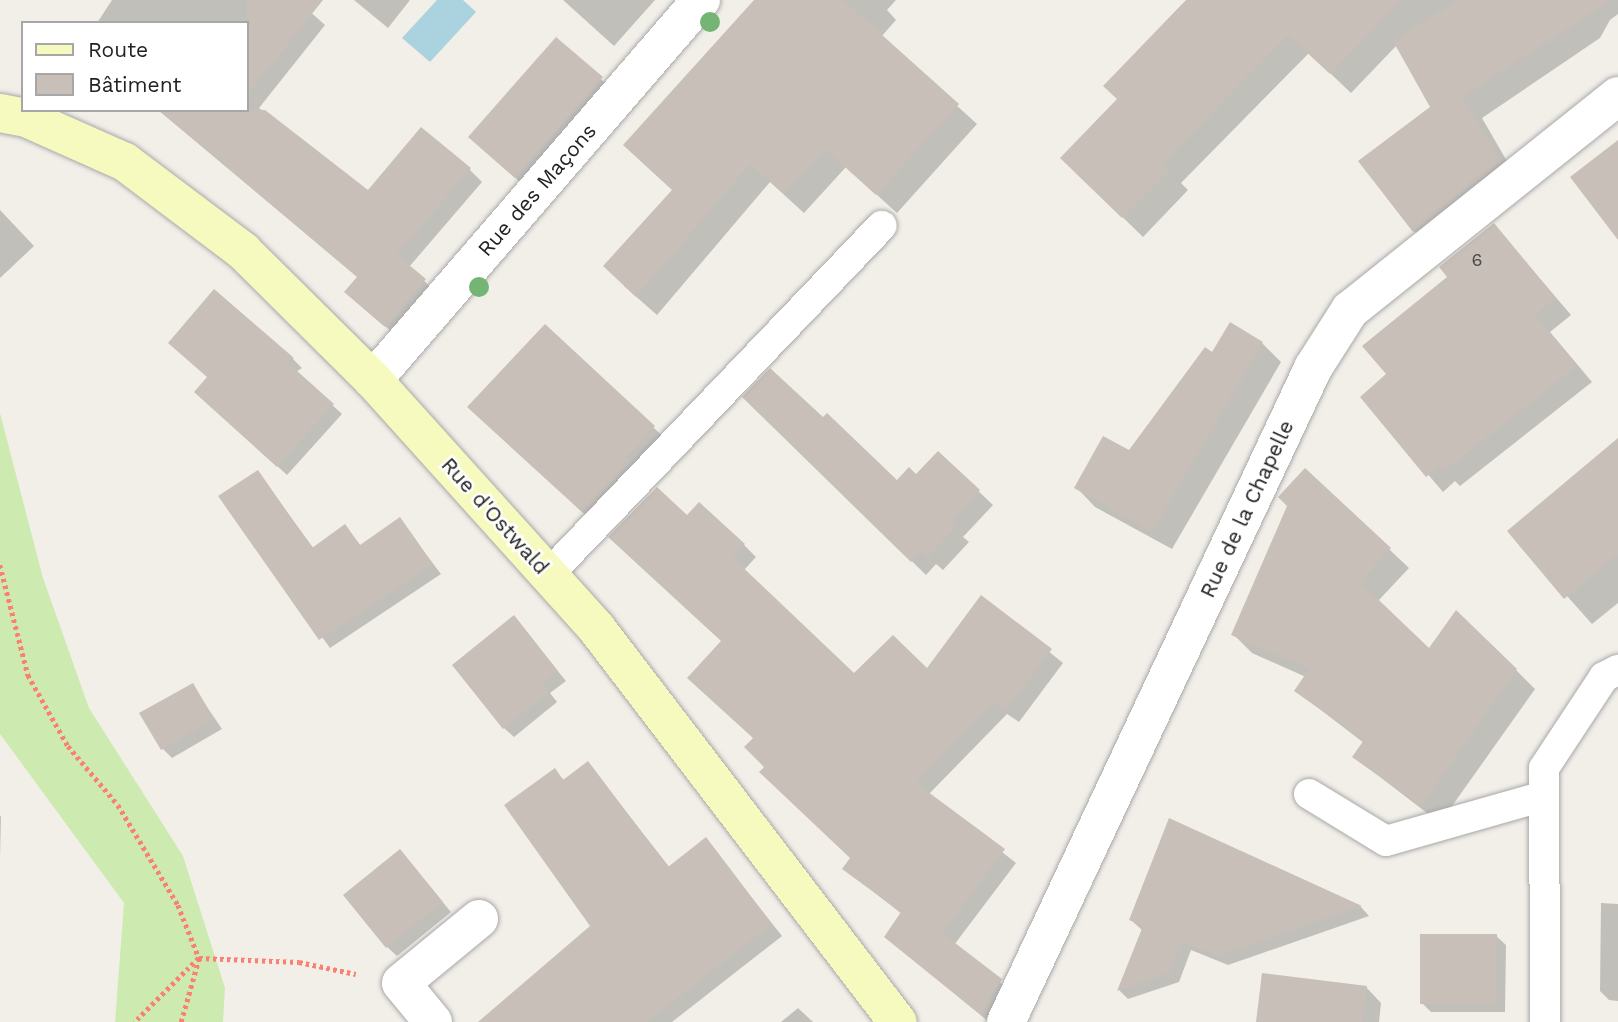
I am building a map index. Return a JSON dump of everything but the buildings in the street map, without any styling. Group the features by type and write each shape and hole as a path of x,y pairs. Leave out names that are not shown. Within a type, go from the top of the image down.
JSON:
{"main road":[{"name":"Rue d'Ostwald","path":"0,113 26,118 125,162 243,251 373,380 597,629 898,1022"}],"street":[{"name":"Rue des Maçons","path":"373,380 701,0"},
{"name":"Rue de la Chapelle","path":"1006,1022 1313,369 1350,310 1618,96"},
{"path":"433,1022 401,983 479,919"}],"lane":[{"path":"548,575 881,226"},
{"path":"1545,1022 1545,768 1604,677 1618,670"},
{"path":"1310,794 1386,841 1545,796"}],"path":[{"path":"0,565 28,675 68,746 118,805 178,905 199,958 181,1022"},
{"path":"135,1022 199,958 299,962 401,983"}],"green space":[{"path":"0,413 43,578 89,708 183,856 225,988 223,1022 115,1022 124,903 0,734"}],"water":[{"path":"437,0 463,0 476,12 430,62 402,38"}]}
